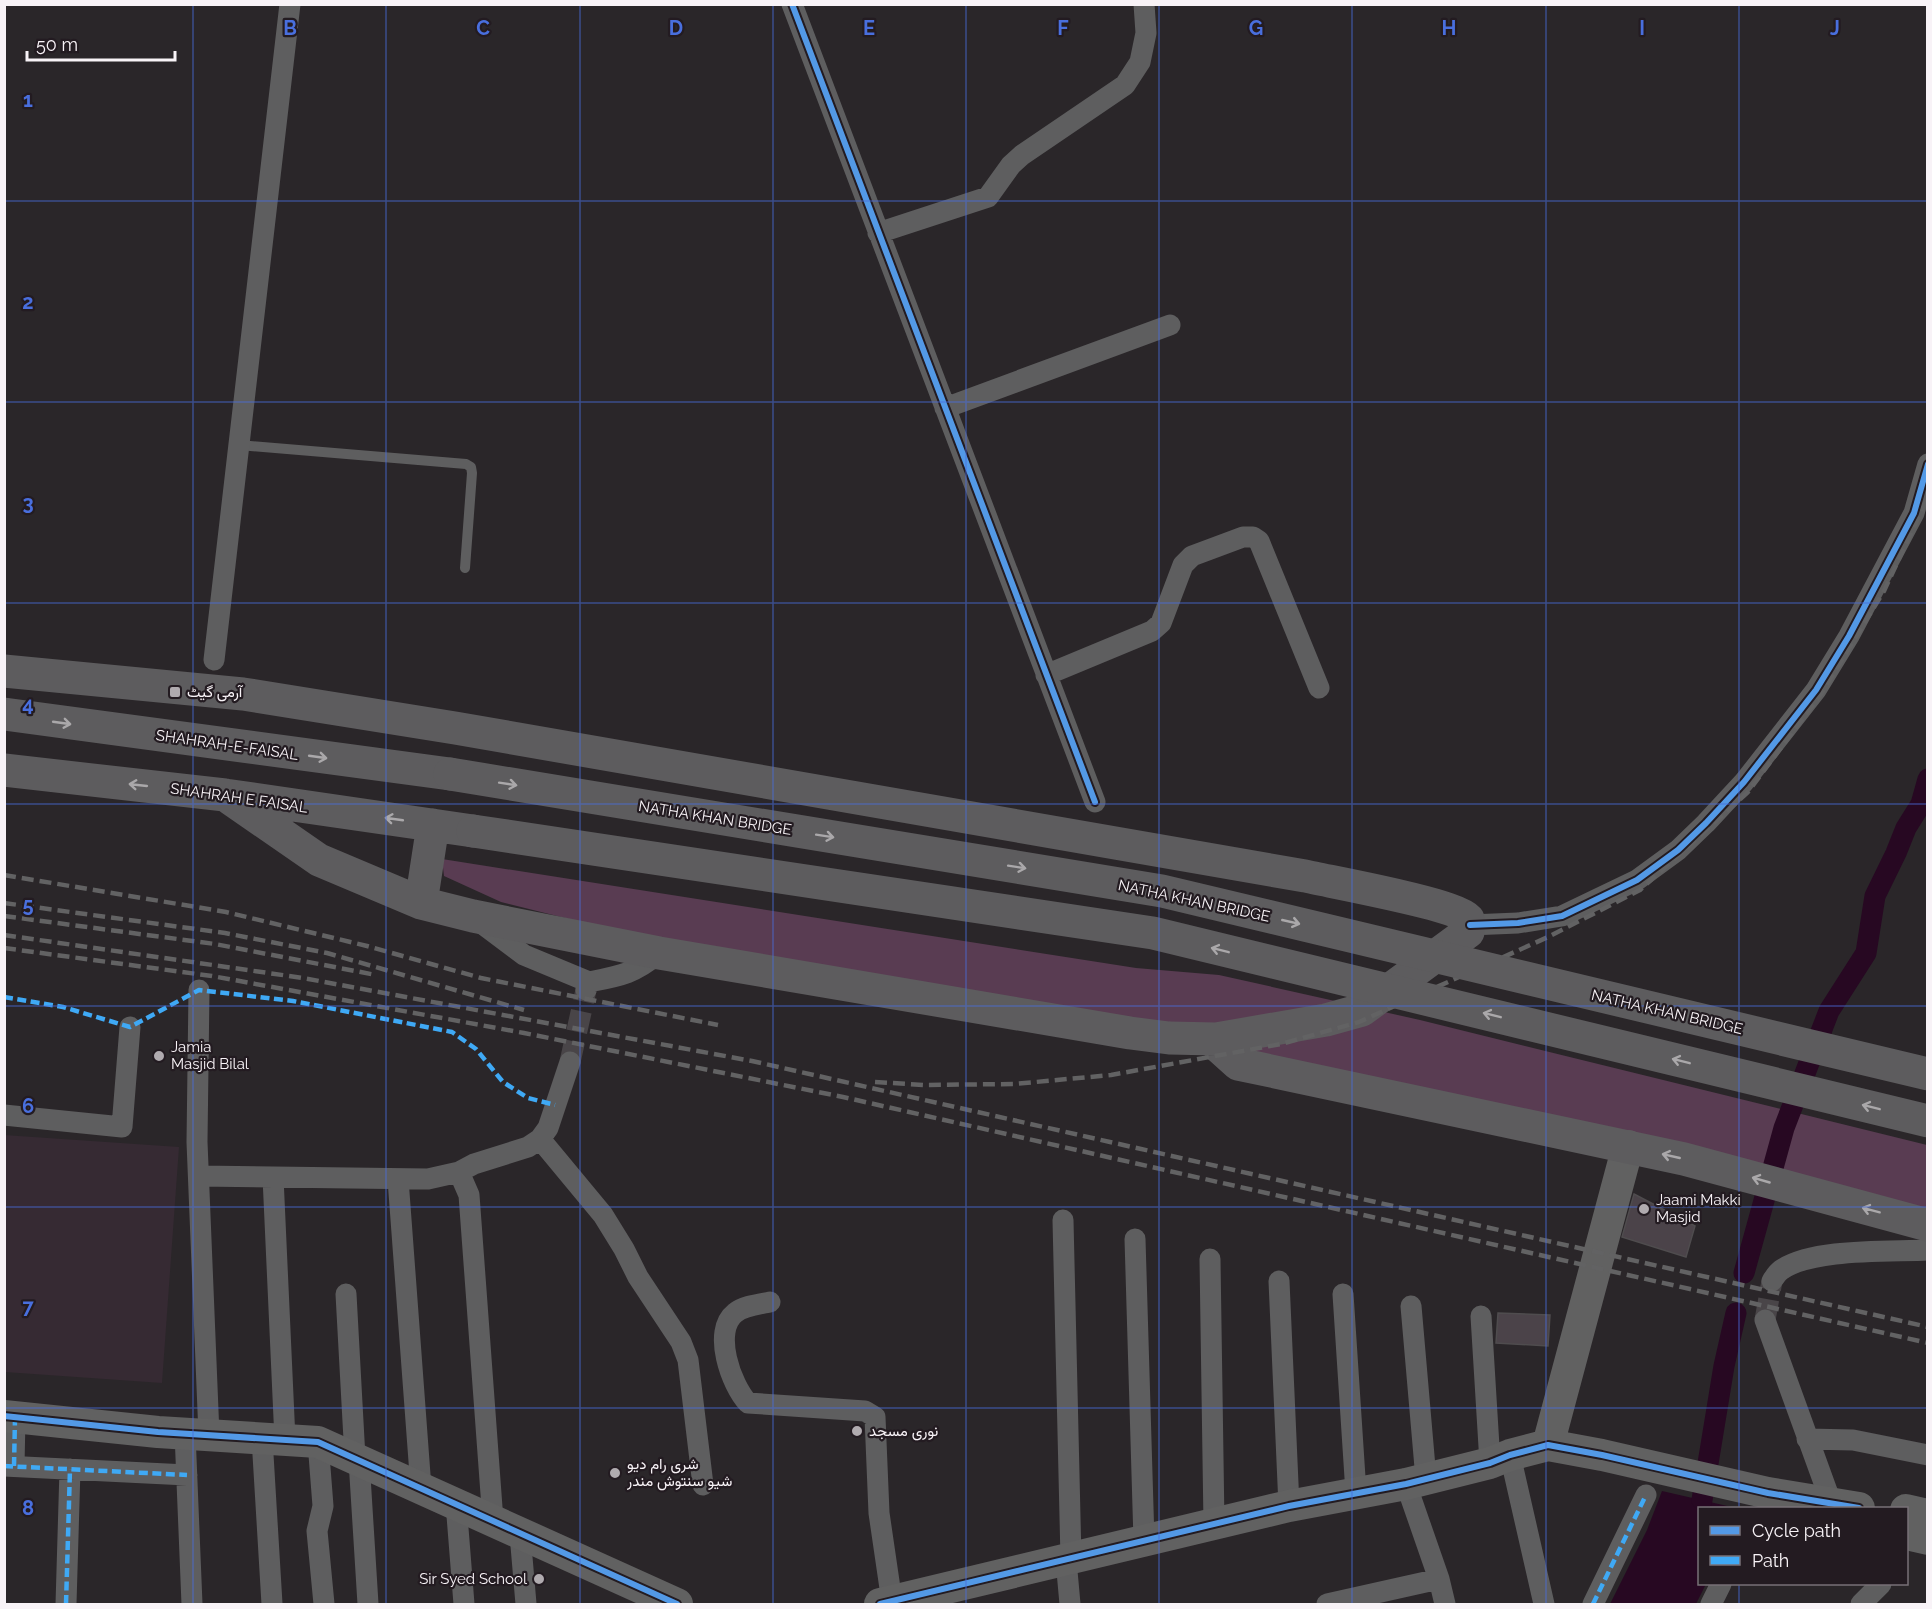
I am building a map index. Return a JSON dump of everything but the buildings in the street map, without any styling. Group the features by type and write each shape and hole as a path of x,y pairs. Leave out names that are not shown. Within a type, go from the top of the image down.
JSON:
{"highway":[{"path":"4,671 243,694 455,728 1305,876 1459,912 1468,919 1470,925 1468,932 1362,1010 1326,1020 1216,1039 1168,1038 659,952 473,916 421,903 319,860 225,795"},
{"path":"358,762 362,713"},
{"name":"SHAHRAH-E-FAISAL","path":"4,714 450,774"},
{"name":"SHAHRAH E FAISAL","path":"4,770 225,795 1153,933 1928,1121"},
{"name":"NATHA KHAN BRIDGE","path":"450,774 1162,891 1928,1074"},
{"path":"421,903 433,825"},
{"path":"1216,1039 1218,1046 1238,1064 1628,1146 1928,1225"}],"street":[{"path":"214,660 290,4"},
{"path":"792,4 1095,802"},
{"path":"878,233 988,197 1011,165 1022,155 1125,85 1140,62 1146,33 1144,4"},
{"path":"945,408 1170,325"},
{"path":"1470,925 1518,923 1562,916 1637,880 1678,849 1706,823 1744,782 1815,690 1849,636 1922,488"},
{"path":"1046,675 1152,631 1161,623 1183,565 1192,556 1243,537 1253,537 1259,541 1319,688"},
{"path":"473,916 524,955 587,986 642,968 659,952"},
{"path":"192,1605 187,1475 197,1434 199,990"},
{"path":"4,1115 122,1127 130,1028"},
{"path":"199,1176 428,1179 459,1172 474,1164 528,1148 540,1139 548,1128 570,1062"},
{"path":"540,1139 603,1215 638,1277 681,1342 688,1360 703,1485"},
{"path":"1548,1445 1628,1146"},
{"path":"459,1172 469,1195 493,1521"},
{"path":"272,1605 273,1177"},
{"path":"398,1179 421,1488"},
{"path":"1063,1220 1070,1605"},
{"path":"1135,1239 1144,1541"},
{"path":"1772,1281 1780,1271 1806,1260 1827,1255 1928,1250"},
{"path":"1210,1259 1214,1524"},
{"path":"1279,1281 1289,1506"},
{"path":"346,1294 368,1605"},
{"path":"1342,1294 1356,1493"},
{"path":"770,1302 736,1311 726,1322 723,1341 736,1384 741,1395 748,1402 865,1411 875,1417 886,1603 1289,1506 1416,1481 1548,1445 1768,1493 1852,1507"},
{"path":"1411,1306 1416,1481 1445,1605"},
{"path":"1481,1316 1500,1459 1544,1605"},
{"path":"1766,1320 1808,1439 1852,1507"},
{"path":"187,1475 9,1466 10,1417 197,1434 318,1442 668,1601"},
{"path":"1808,1439 1853,1440 1928,1455"},
{"path":"318,1442 323,1506 317,1531 324,1605"},
{"path":"66,1605 70,1469"},
{"path":"1593,1605 1646,1495"},
{"path":"456,1503 464,1605"},
{"path":"1908,1510 1928,1515"},
{"path":"520,1534 526,1605"},
{"path":"1908,1534 1928,1539"},
{"path":"1327,1605 1439,1579"},
{"path":"1711,1605 1721,1585"},
{"path":"1861,1605 1880,1585"}],"lane":[{"path":"239,445 466,464 471,467 472,473 465,568"}],"shaded area":[{"path":"442,859 1136,968 1219,975 1420,1020 1927,1145 1927,1209 1754,1166 605,928 501,902 444,876"},
{"path":"4,1135 179,1147 162,1383 5,1372"},
{"path":"1662,1491 1732,1507 1698,1507 1698,1585 1706,1585 1696,1604 1610,1604 1647,1530"}],"waterway":[{"path":"1744,1273 1784,1128 1829,1011 1866,953 1875,896 1906,828 1921,804 1928,779"},
{"path":"1702,1500 1724,1366 1736,1313"}],"tunnel":[{"path":"570,1062 586,990"},
{"path":"1765,1320 1772,1281"}],"railway":[{"path":"875,1082 924,1085 1014,1084 1111,1075 1281,1044 1359,1022 1548,937 1640,890 1748,792 1821,694 1884,591 1928,497"},
{"path":"4,875 226,912 367,946 481,978 718,1025"},
{"path":"4,903 225,933 327,953 524,1010"},
{"path":"4,916 215,944 376,975"},
{"path":"4,935 303,978 752,1061 1928,1327"},
{"path":"4,948 212,976 524,1033 843,1097 1928,1343"}],"marked path":[{"path":"4,997 63,1007 130,1027 199,990 293,1001 452,1032 476,1049 503,1082 528,1098 555,1105"},
{"path":"14,1466 15,1418"},
{"path":"4,1466 187,1475"},
{"path":"66,1604 70,1469"},
{"path":"1593,1604 1646,1495"}],"cycle path":[{"path":"792,4 1095,802"},
{"path":"1470,925 1518,923 1562,916 1637,880 1678,850 1706,823 1744,782 1816,690 1849,636 1914,513 1928,464"},
{"path":"4,1416 158,1432 318,1442 677,1604"},
{"path":"880,1604 1289,1506 1406,1484 1490,1463 1548,1445 1768,1493 1853,1507"}],"place":[{"name":"آرمی گیٹ","path":"175,692"},
{"name":"Jamia Masjid Bilal","path":"159,1056"},
{"name":"Jaami Makki Masjid","path":"1644,1209"},
{"name":"نوری مسجد","path":"857,1431"},
{"name":"شری رام دیو شیو سنتوش مندر","path":"615,1473"},
{"name":"Sir Syed School","path":"539,1579"}]}
